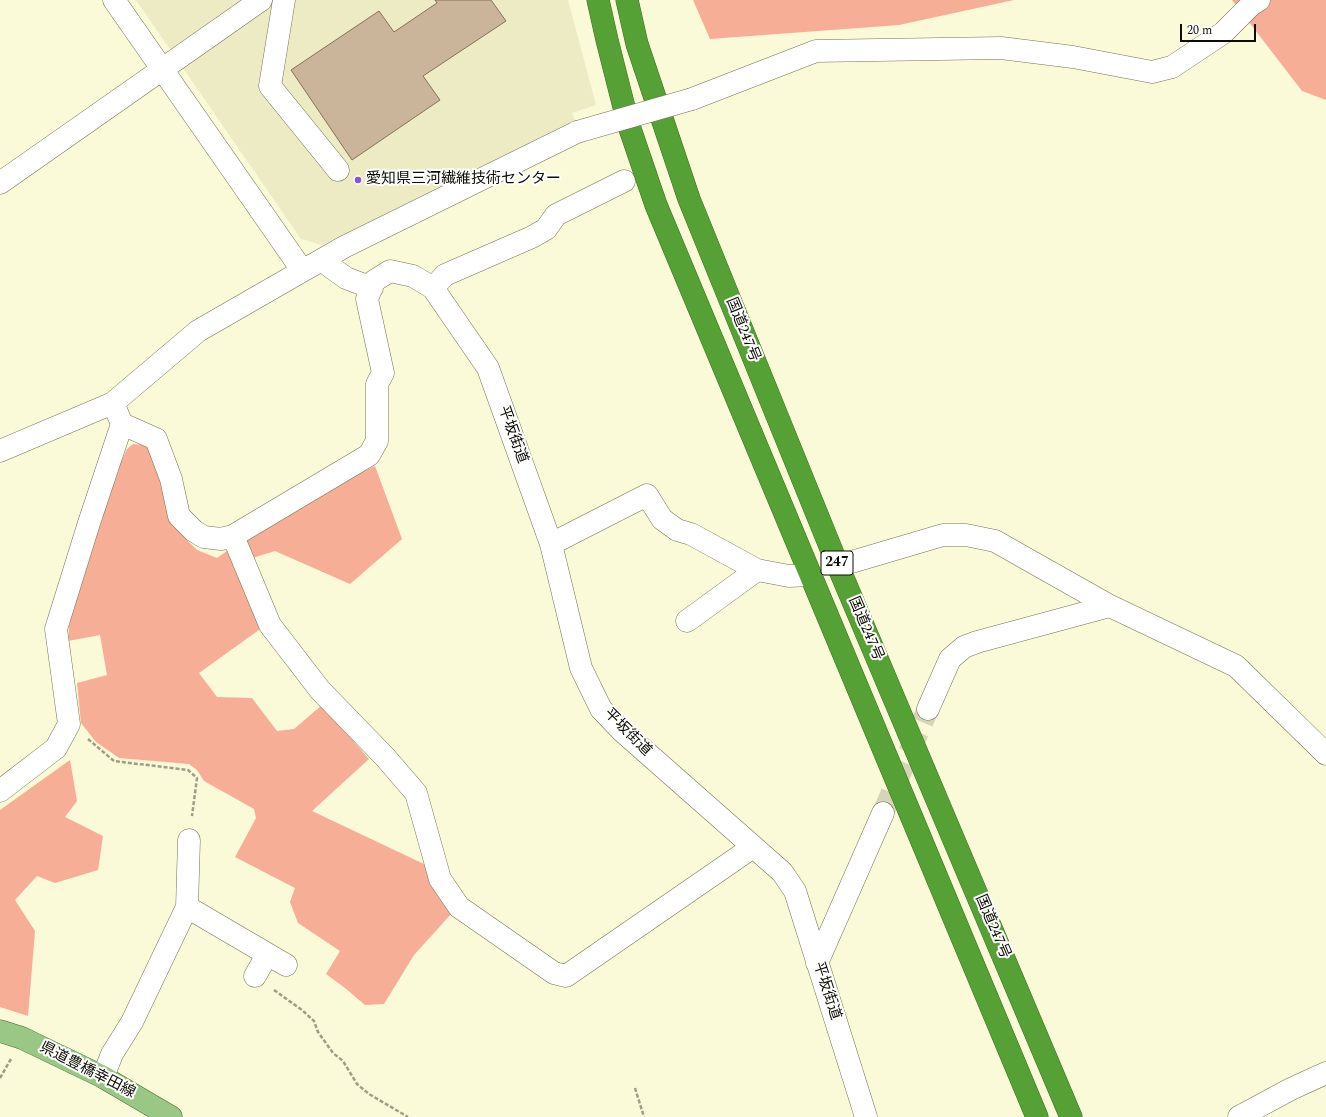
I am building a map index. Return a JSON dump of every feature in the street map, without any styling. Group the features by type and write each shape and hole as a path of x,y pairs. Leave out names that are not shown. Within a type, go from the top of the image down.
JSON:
{"highway":[{"name":"国道247号","path":"598,0 628,123 656,205 1037,1117"},
{"name":"国道247号","path":"627,0 637,44 689,199 838,566 1072,1117"}],"main road":[{"name":"県道豊橋幸田線","path":"0,1032 22,1038 103,1076 171,1117"}],"street":[{"path":"114,0 162,69 312,265 372,288"},
{"path":"0,183 261,0"},
{"path":"284,0 270,86 338,170"},
{"path":"0,451 112,403 198,331 344,247 577,132 692,100 816,51 1001,48 1073,57 1152,72 1172,67 1198,50 1223,33 1259,0"},
{"path":"112,403 122,424 156,439 171,479 179,516 194,531 204,538 221,539 233,536 369,455 377,441 378,384 383,373 367,299 374,281 390,271 413,276 433,288 445,275 532,237 546,229 556,215 624,181"},
{"name":"平坂街道","path":"433,288 488,368 551,544 581,668 601,709 622,731 782,872 795,891 866,1117"},
{"path":"0,791 56,748 69,724 56,629 122,424"},
{"path":"551,544 647,495 662,519 677,530 691,534 757,570 789,576 810,575"},
{"path":"838,566 943,536 966,535 996,541 1110,606 1236,666 1326,754"},
{"path":"233,536 270,625 320,690 385,757 416,793 440,879 460,907 554,973 566,976 753,847"},
{"path":"687,621 757,570"},
{"path":"928,709 950,659 964,647 977,642 1110,606"},
{"path":"817,963 883,813"},
{"path":"103,1076 112,1054 132,1022 187,907 189,840"},
{"path":"187,907 276,960 255,976"},
{"path":"1239,1117 1291,1089 1326,1073"}],"path":[{"path":"69,724 114,761 188,770 198,778 189,840"},
{"path":"255,976 302,1010 314,1021 318,1032 333,1053 343,1061 357,1084 370,1094 408,1117"},
{"path":"0,1078 13,1056"},
{"path":"635,1088 644,1117"}],"shaded area":[{"name":"愛知県三河繊維技術センター","path":"136,0 568,0 596,105 572,113 575,120 322,245 301,239"},
{"path":"693,0 1014,0 899,25 710,39"},
{"path":"1232,0 1326,0 1326,100 1302,91"},
{"path":"133,444 151,448 167,508 179,532 197,550 217,558 257,530 339,483 375,466 402,539 350,584 275,551 236,563 263,627 199,673 217,697 252,698 277,731 294,729 322,705 369,759 312,811 426,865 452,913 414,955 384,1004 365,1005 326,974 340,951 298,923 290,902 295,888 235,857 256,818 254,809 204,781 197,770 189,764 119,758 96,742 81,723 77,683 107,675 100,635 68,641 70,615 116,473 127,449"},
{"path":"70,760 77,801 65,817 103,836 98,870 55,883 37,876 15,900 35,931 28,1016 0,1007 0,810"}],"building":[{"path":"435,0 491,0 506,21 423,76 440,100 352,160 291,70 379,11 394,32 437,3"}],"tunnel":[{"path":"883,813 928,709"}],"place":[{"name":"愛知県三河繊維技術センター","path":"358,180"}]}
